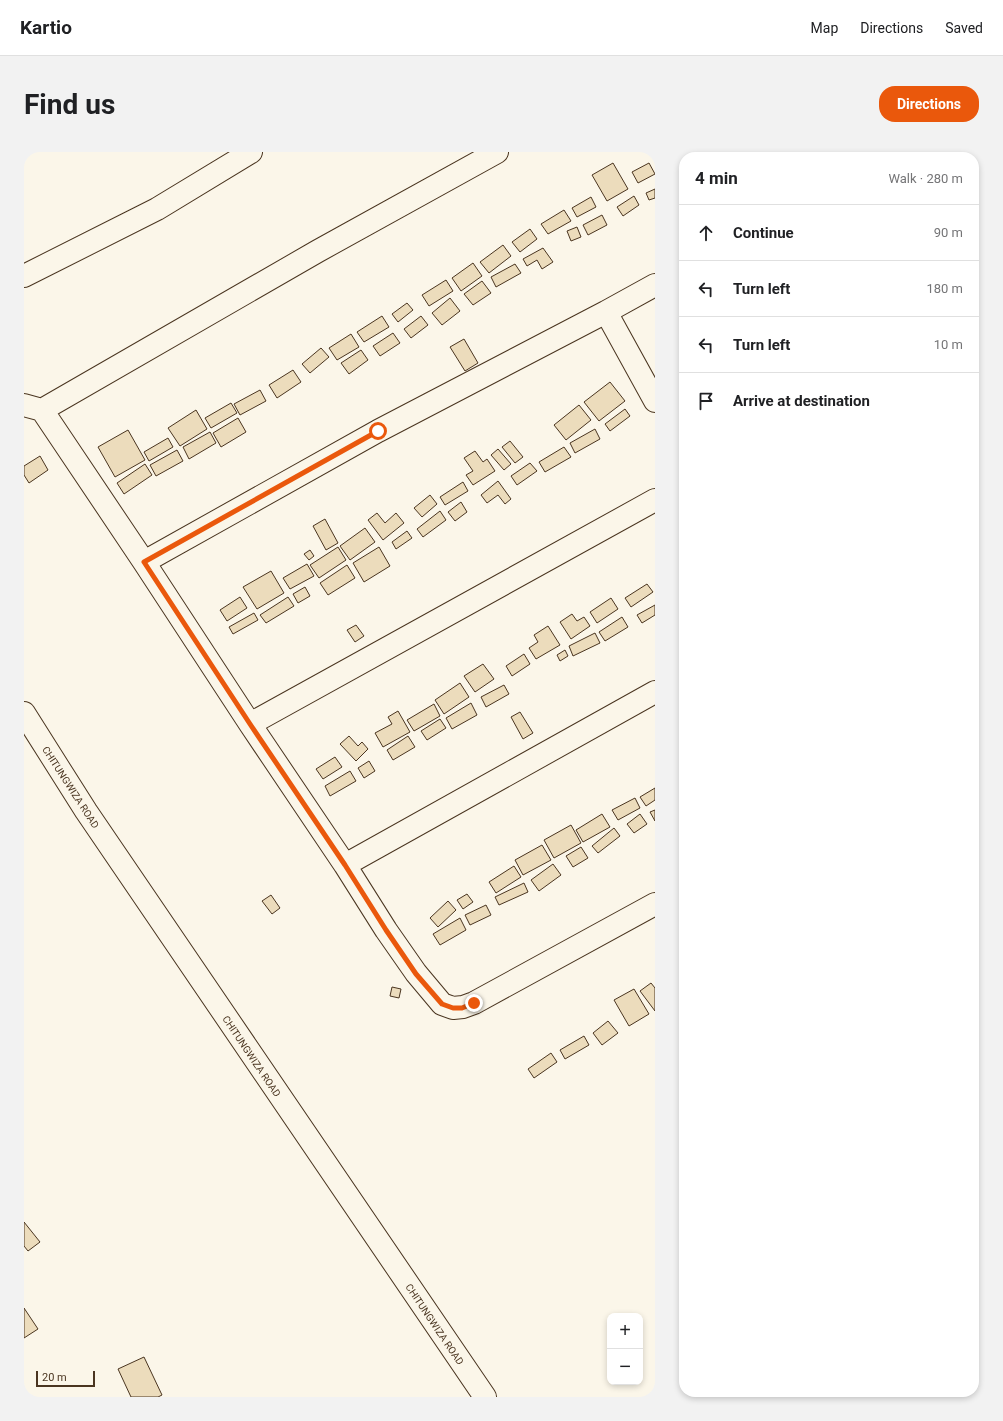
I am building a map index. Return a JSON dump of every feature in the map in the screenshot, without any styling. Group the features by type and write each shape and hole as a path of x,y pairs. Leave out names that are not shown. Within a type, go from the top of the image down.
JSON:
{"street":[{"path":"24,276 157,209 251,152"},
{"path":"497,152 33,408 144,562 416,974 442,1004 453,1008 462,1008 474,1003 655,904"},
{"path":"144,562 378,431 655,285"},
{"path":"606,312 655,401"},
{"path":"250,724 655,500"},
{"path":"345,865 655,692"},
{"name":"CHITUNGWIZA ROAD","path":"24,712 86,811 485,1397"}],"building":[{"path":"613,163 628,189 607,201 592,175"},
{"path":"649,163 655,174 638,183 632,172"},
{"path":"655,189 655,198 649,200 646,193"},
{"path":"634,196 639,205 623,216 617,207"},
{"path":"591,197 596,207 577,217 572,208"},
{"path":"564,210 571,221 548,234 541,224"},
{"path":"602,215 607,225 588,235 583,225"},
{"path":"577,227 581,237 571,241 567,231"},
{"path":"530,229 537,239 520,252 512,242"},
{"path":"503,245 511,256 489,273 480,262"},
{"path":"543,248 553,262 542,269 537,260 527,266 523,259"},
{"path":"473,263 482,276 461,291 452,278"},
{"path":"515,264 521,273 496,287 491,277"},
{"path":"446,280 453,291 429,306 422,295"},
{"path":"482,281 491,293 473,305 464,294"},
{"path":"450,298 460,311 442,325 432,313"},
{"path":"407,303 413,310 398,322 392,314"},
{"path":"382,316 389,327 364,342 357,332"},
{"path":"421,316 428,325 411,338 404,329"},
{"path":"393,333 400,343 380,356 373,346"},
{"path":"351,334 359,347 337,360 329,348"},
{"path":"464,339 478,363 465,371 450,347"},
{"path":"321,348 329,357 310,373 302,364"},
{"path":"361,350 368,360 349,374 341,363"},
{"path":"293,370 301,382 277,398 269,385"},
{"path":"610,382 625,401 599,421 584,402"},
{"path":"260,390 266,401 240,415 234,404"},
{"path":"231,403 237,413 211,428 205,418"},
{"path":"579,405 591,420 566,440 554,425"},
{"path":"625,409 630,416 610,431 605,424"},
{"path":"196,410 207,429 180,446 168,428"},
{"path":"238,418 246,432 221,447 213,433"},
{"path":"595,429 600,439 575,453 570,443"},
{"path":"128,430 145,460 115,477 98,447"},
{"path":"210,432 216,443 189,459 183,447"},
{"path":"168,438 173,447 149,461 144,452"},
{"path":"510,441 523,457 515,463 502,447"},
{"path":"564,447 571,457 545,472 539,462"},
{"path":"498,449 511,464 504,470 491,455"},
{"path":"177,450 183,461 156,476 150,465"},
{"path":"475,451 483,462 487,459 495,471 473,485 466,475 473,471 464,458"},
{"path":"40,456 48,470 29,483 24,475 24,466"},
{"path":"530,463 537,471 517,485 511,476"},
{"path":"145,464 152,475 124,494 117,483"},
{"path":"498,481 511,499 505,504 498,495 487,503 481,495"},
{"path":"463,482 468,491 445,505 440,497"},
{"path":"430,495 437,504 422,517 414,508"},
{"path":"461,502 467,512 455,521 448,512"},
{"path":"440,511 446,520 423,537 417,529"},
{"path":"377,513 385,523 396,513 404,523 383,540 368,520"},
{"path":"325,519 338,543 326,550 313,526"},
{"path":"365,528 375,542 350,560 340,546"},
{"path":"407,531 412,538 396,549 392,542"},
{"path":"338,547 346,560 319,578 310,565"},
{"path":"379,547 390,566 364,582 353,563"},
{"path":"310,550 314,556 309,560 304,554"},
{"path":"307,564 314,576 290,589 283,578"},
{"path":"347,565 355,578 328,595 320,583"},
{"path":"271,571 284,593 257,609 243,587"},
{"path":"647,584 653,592 631,607 625,598"},
{"path":"305,587 310,596 298,603 293,594"},
{"path":"240,597 247,608 227,621 220,610"},
{"path":"288,597 294,606 266,623 260,615"},
{"path":"611,598 618,609 597,623 590,612"},
{"path":"655,605 655,615 642,623 637,615"},
{"path":"254,613 258,620 233,634 229,627"},
{"path":"572,614 577,621 584,617 590,626 571,639 560,622"},
{"path":"622,617 628,627 605,641 599,632"},
{"path":"356,625 364,636 355,642 347,630"},
{"path":"548,626 560,645 536,659 529,648 538,642 534,635"},
{"path":"595,633 600,643 573,656 569,646"},
{"path":"565,650 568,656 560,661 557,655"},
{"path":"524,654 530,664 512,676 506,666"},
{"path":"483,664 494,679 475,692 464,676"},
{"path":"460,683 469,697 444,714 435,700"},
{"path":"504,685 509,694 486,707 481,697"},
{"path":"471,703 477,715 452,729 446,718"},
{"path":"434,704 440,716 414,731 407,720"},
{"path":"398,711 410,732 383,747 375,733 392,724 388,717"},
{"path":"520,712 533,733 523,739 511,717"},
{"path":"440,719 446,728 427,740 421,731"},
{"path":"349,736 358,746 362,742 368,749 356,761 340,744"},
{"path":"408,736 415,747 393,760 387,750"},
{"path":"335,757 342,767 323,779 316,769"},
{"path":"369,761 375,771 364,778 358,768"},
{"path":"350,771 356,781 330,796 325,786"},
{"path":"655,788 655,800 646,806 640,797"},
{"path":"635,798 640,808 618,820 612,810"},
{"path":"655,810 655,821 650,812"},
{"path":"602,814 610,827 583,842 576,830"},
{"path":"640,814 647,824 634,833 627,824"},
{"path":"571,825 581,843 554,858 544,840"},
{"path":"614,828 620,836 598,853 592,846"},
{"path":"542,845 551,860 523,875 515,860"},
{"path":"581,847 588,858 573,867 566,856"},
{"path":"553,864 561,875 539,891 531,880"},
{"path":"514,866 521,877 496,893 489,882"},
{"path":"524,883 528,892 499,905 495,897"},
{"path":"467,894 473,902 463,909 457,900"},
{"path":"271,895 280,908 272,914 262,901"},
{"path":"448,901 456,910 438,927 430,918"},
{"path":"486,905 491,915 470,925 465,915"},
{"path":"460,918 466,930 440,945 433,934"},
{"path":"651,983 655,988 655,1011 640,991"},
{"path":"392,987 401,989 399,998 390,996"},
{"path":"634,989 649,1014 629,1026 614,1000"},
{"path":"608,1021 618,1033 602,1045 593,1033"},
{"path":"584,1036 589,1045 565,1059 560,1050"},
{"path":"551,1053 557,1062 534,1078 528,1069"},
{"path":"24,1222 40,1242 28,1251 24,1246"},
{"path":"24,1308 38,1329 24,1338"},
{"path":"144,1357 162,1395 158,1397 131,1397 118,1369"}],"route":[{"path":"378,431 144,562 416,974 442,1004 453,1008 462,1008 474,1003"}]}
